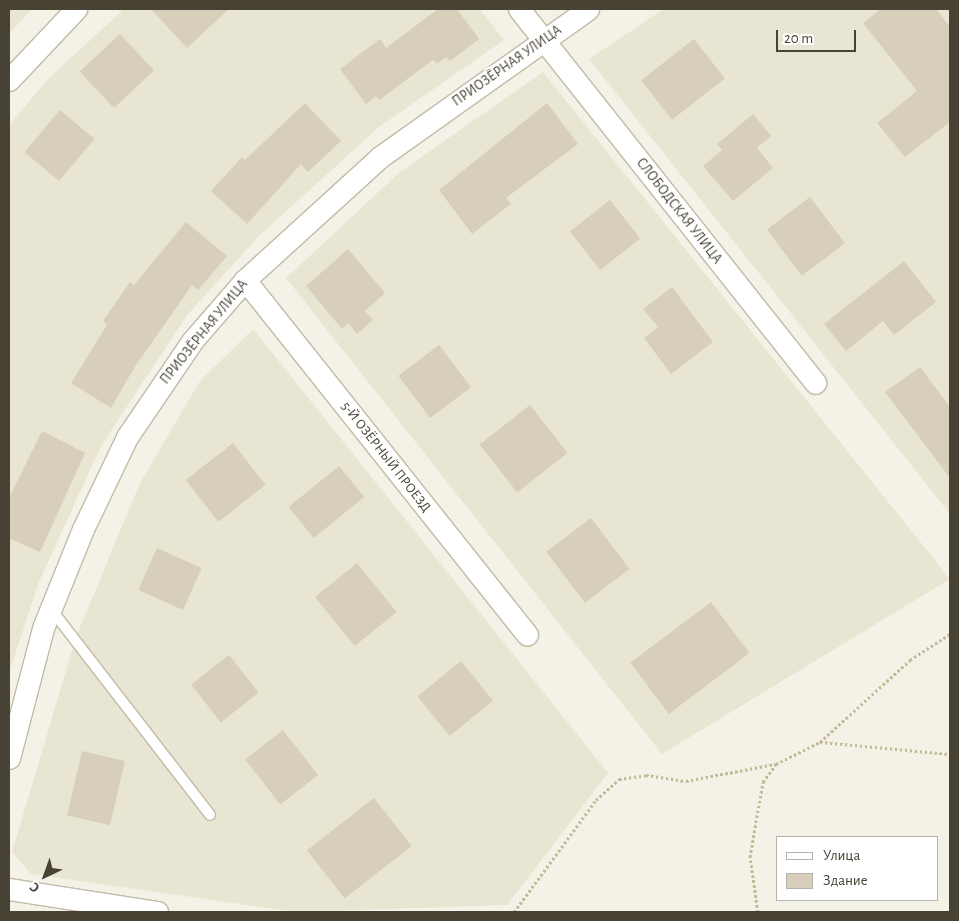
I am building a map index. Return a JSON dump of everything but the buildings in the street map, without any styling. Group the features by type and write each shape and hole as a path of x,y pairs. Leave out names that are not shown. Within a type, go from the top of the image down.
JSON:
{"street":[{"path":"9,80 76,9"},
{"name":"СЛОБОДСКАЯ УЛИЦА","path":"519,9 815,383"},
{"name":"ПРИОЗЁРНАЯ УЛИЦА","path":"9,758 26,683 51,609 82,529 127,437 194,340 246,280 380,157 543,39 588,9"},
{"name":"5-Й ОЗЁРНЫЙ ПРОЕЗД","path":"246,280 527,634"},
{"path":"9,889 157,912"}],"lane":[{"path":"51,609 210,815"}],"path":[{"path":"514,912 596,800 618,779 646,775 686,780 776,764 820,742 910,660 950,634"},
{"path":"820,742 950,754"},
{"path":"758,912 750,857 763,782 776,764"}],"shaded area":[{"path":"9,9 32,9 9,34"},
{"path":"124,9 480,9 504,40 379,127 260,235 188,314 101,446 39,582 9,673 9,125 50,77"},
{"path":"664,9 950,9 950,514 589,59"},
{"path":"543,72 950,579 662,754 286,278 400,172"},
{"path":"253,329 608,773 507,905 296,912 31,874 12,852 76,637 140,483 200,381"}]}
